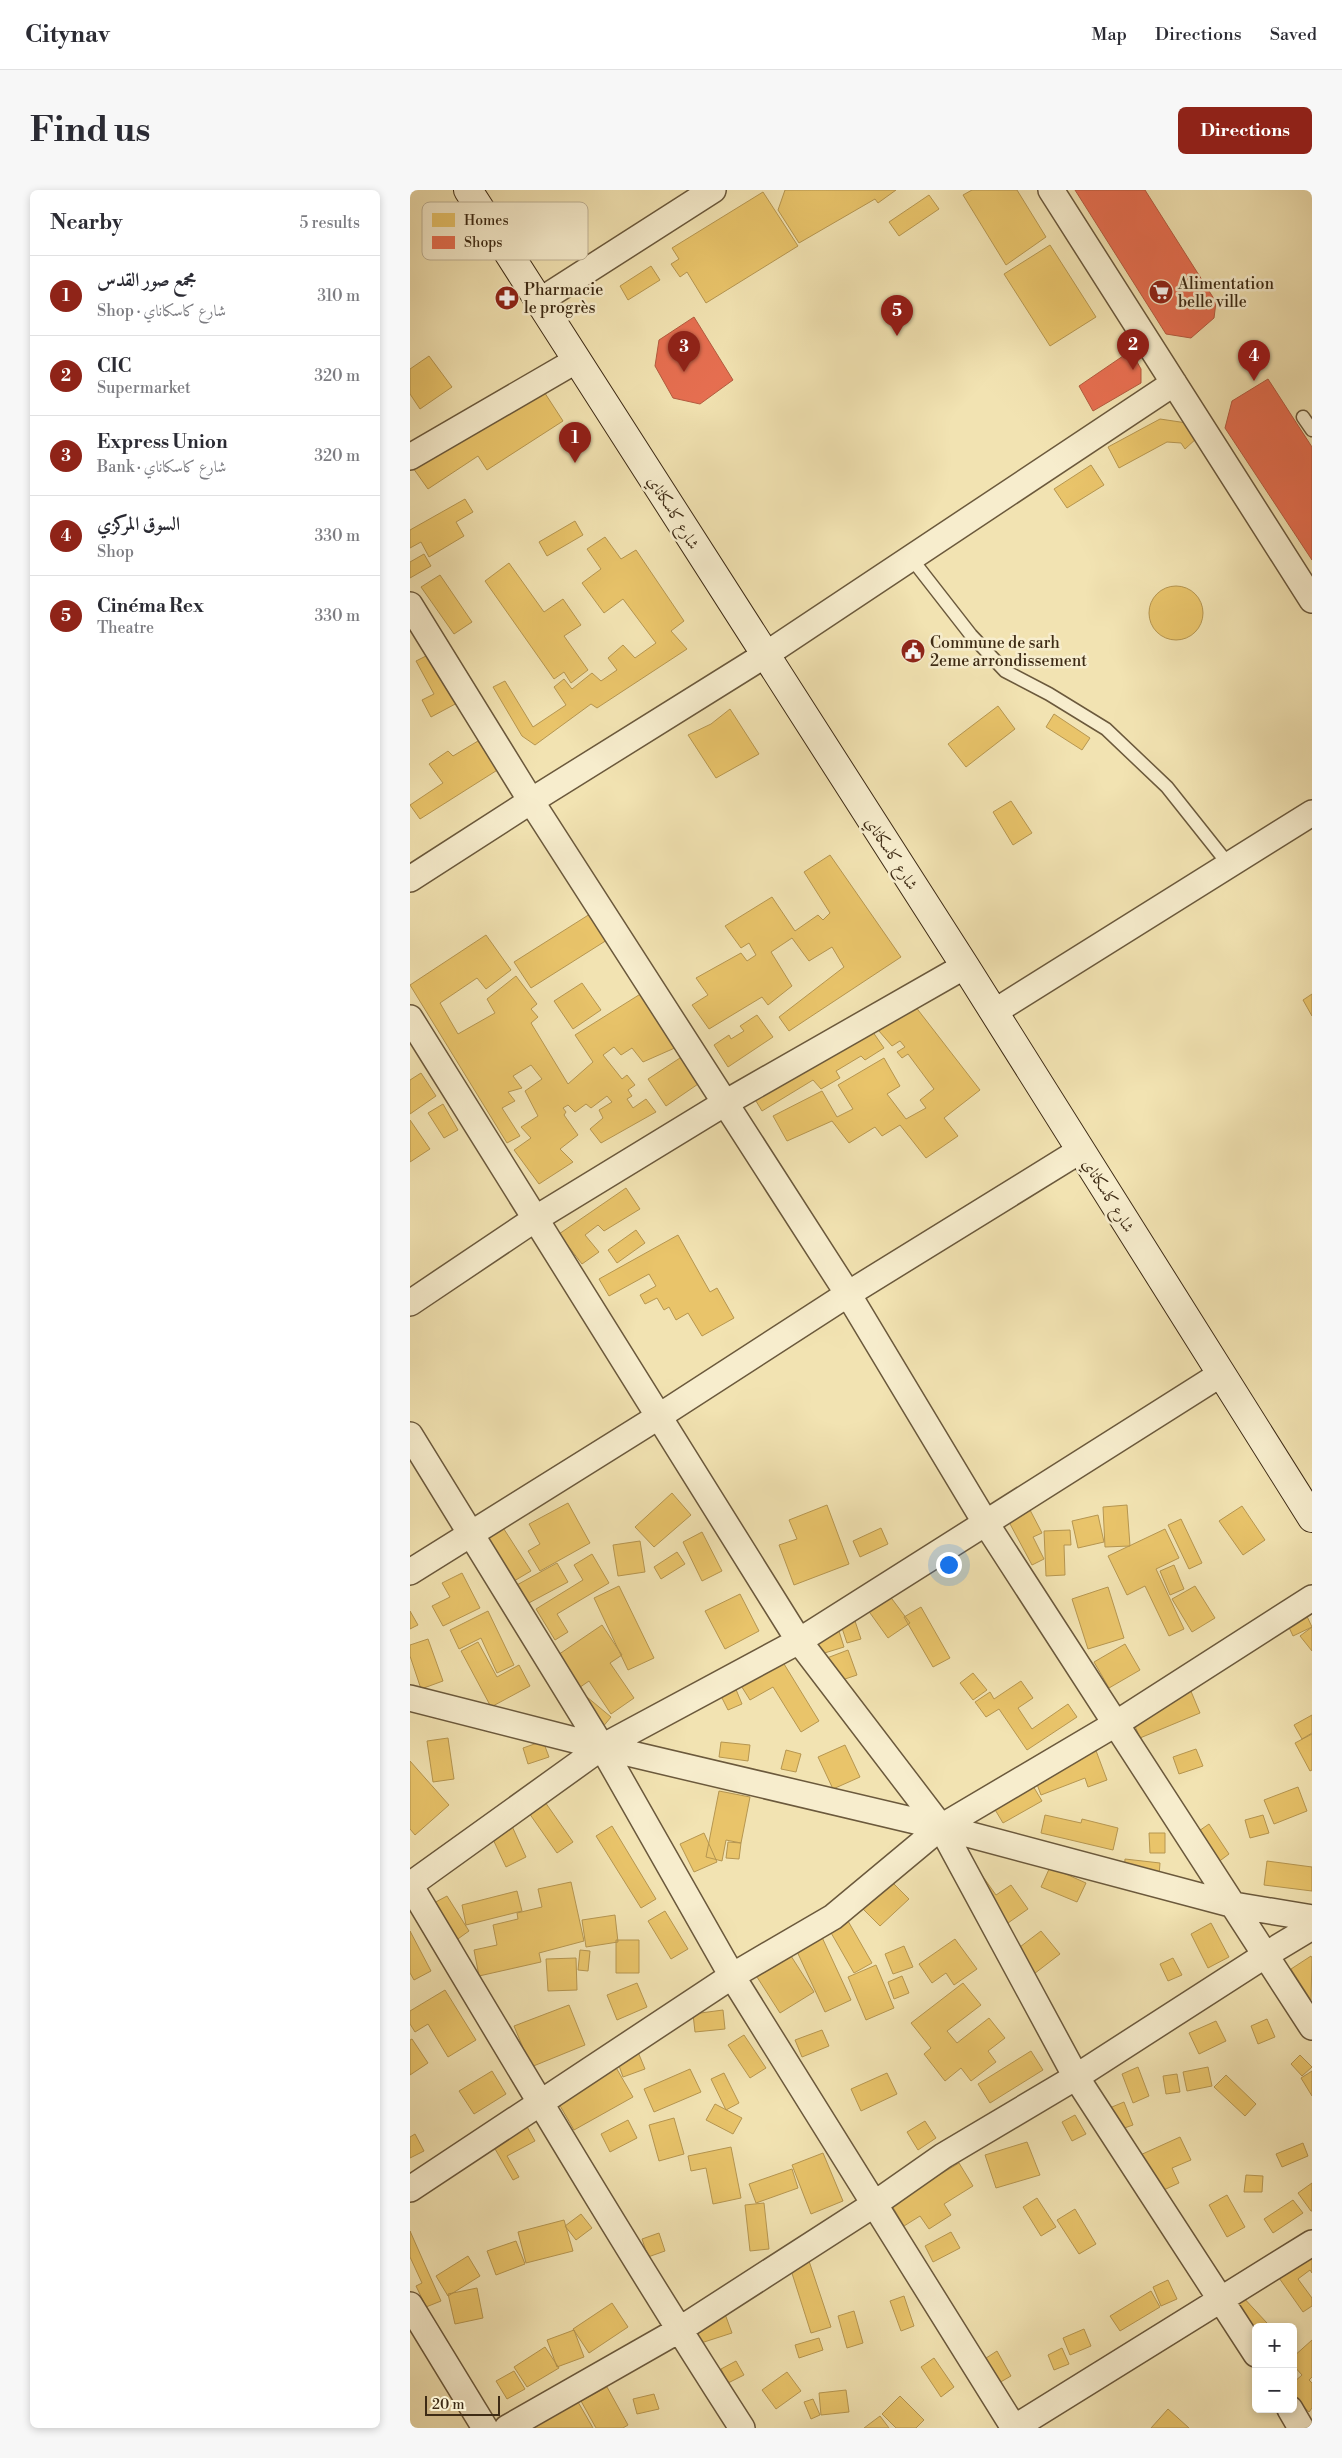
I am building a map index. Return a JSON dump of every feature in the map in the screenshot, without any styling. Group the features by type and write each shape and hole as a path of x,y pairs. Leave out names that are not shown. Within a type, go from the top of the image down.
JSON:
{"street":[{"name":"شارع كاسكاناي","path":"468,190 476,202"},
{"path":"538,302 713,190"},
{"path":"1051,190 1312,600"},
{"name":"شارع كاسكاناي","path":"512,260 965,966 1312,1518"},
{"path":"410,457 577,360"},
{"path":"410,879 531,800 765,656 1174,383"},
{"path":"410,605 531,800 848,1294 985,1522 1267,1954 1312,2027"},
{"path":"994,1012 1312,813"},
{"path":"410,1303 536,1220 725,1103 965,966"},
{"path":"410,1018 799,1640 941,1827 1076,2077 1252,2348"},
{"path":"410,1572 658,1417 848,1294 1081,1150"},
{"path":"742,2428 679,2330 540,2103 410,1885 602,1747 799,1640 1221,1374"},
{"path":"410,1434 602,1747 732,1976 873,2205 1014,2428 1312,2243"},
{"path":"410,2189 732,1976 833,1917 941,1827 1117,1723 1312,1598"},
{"path":"410,1698 602,1747 941,1827 1234,1905 1312,1918"},
{"path":"506,2428 679,2330 873,2205 943,2156 1076,2077 1312,1927"},
{"path":"410,2305 485,2428"},
{"path":"1292,2413 1301,2428"}],"lane":[{"path":"1303,417 1312,430"},
{"path":"911,558 971,635 1005,671 1049,694 1106,729 1167,787 1229,865"}],"building: Homes":[{"path":"785,190 896,190 878,203 875,199 799,243 778,210"},
{"path":"972,190 1017,190 1046,237 1006,265 963,195"},
{"path":"763,192 798,246 706,303 687,272 680,277 671,264 679,259 672,248"},
{"path":"929,195 939,209 899,236 889,222"},
{"path":"1050,245 1096,317 1050,346 1004,274"},
{"path":"651,266 660,280 628,300 620,286"},
{"path":"429,356 452,387 420,409 410,394 410,369"},
{"path":"539,384 563,421 487,470 478,456 428,489 413,468"},
{"path":"1160,419 1187,423 1198,437 1185,449 1181,443 1167,442 1119,468 1108,447"},
{"path":"1091,465 1104,485 1067,508 1054,489"},
{"path":"465,499 473,512 456,522 464,536 429,557 421,542 410,548 410,530"},
{"path":"575,521 583,535 547,556 539,542"},
{"path":"605,537 621,559 636,550 684,621 671,631 687,649 597,708 591,704 535,745 522,736 493,687 505,681 533,727 566,705 554,687 564,679 572,689 592,673 601,681 617,670 608,658 623,645 635,658 656,643 623,599 604,613 582,583 601,569 587,549"},
{"path":"424,554 431,566 410,578 410,562"},
{"path":"509,563 544,612 563,599 581,625 564,636 588,670 571,683 564,672 554,679 485,581"},
{"path":"440,575 472,622 454,634 421,587"},
{"path":"1176,586 1186,588 1195,594 1201,603 1203,613 1201,623 1195,632 1186,638 1176,640 1166,638 1157,632 1151,623 1149,613 1151,603 1157,594 1166,588"},
{"path":"432,653 459,702 431,717 422,700 434,694 416,661"},
{"path":"998,706 1015,729 966,767 948,744"},
{"path":"730,709 759,754 716,778 688,735 711,724"},
{"path":"1054,714 1090,738 1082,750 1046,727"},
{"path":"478,741 499,769 420,819 410,805 443,783 429,764 448,751 453,756"},
{"path":"1011,801 1032,833 1013,845 993,812"},
{"path":"830,855 901,957 789,1031 779,1017 844,967 832,947 809,961 792,938 771,952 792,986 768,1005 762,997 709,1029 692,1005 708,995 696,978 741,953 747,961 756,955 749,943 741,948 725,926 772,897 795,931 818,915 823,920 830,913 804,872"},
{"path":"590,914 607,940 531,988 514,962"},
{"path":"486,935 511,970 486,989 477,978 440,1003 458,1034 495,1013 487,999 516,976 537,1004 531,1009 538,1017 531,1023 568,1084 593,1062 575,1035 642,993 677,1047 643,1062 632,1048 621,1055 614,1047 603,1055 622,1079 627,1075 635,1085 628,1090 632,1096 627,1099 633,1108 646,1099 656,1112 601,1143 590,1129 603,1118 599,1110 612,1102 607,1096 591,1108 586,1104 575,1112 568,1105 563,1108 566,1112 564,1115 578,1135 560,1149 573,1162 539,1184 514,1150 531,1138 521,1127 538,1116 525,1091 542,1079 531,1065 513,1076 522,1088 508,1092 515,1101 502,1108 520,1136 507,1143 410,985"},
{"path":"582,983 601,1010 573,1029 554,1001"},
{"path":"1312,994 1312,1016 1303,1000"},
{"path":"915,1006 980,1090 944,1118 958,1136 926,1158 900,1125 882,1136 875,1127 849,1143 832,1121 787,1141 773,1116 822,1091 837,1117 853,1109 838,1085 884,1058 900,1086 887,1094 906,1119 926,1108 920,1100 934,1089 908,1054 902,1058 897,1052 905,1047 900,1041 892,1046 879,1031"},
{"path":"757,1015 773,1037 728,1067 714,1045 729,1035 731,1039 744,1031 740,1026"},
{"path":"868,1025 884,1048 865,1060 861,1056 836,1071 840,1078 821,1089 813,1080 762,1111 753,1096"},
{"path":"683,1056 701,1082 666,1106 648,1079"},
{"path":"421,1073 436,1096 410,1114 410,1080"},
{"path":"443,1104 458,1130 444,1138 428,1113"},
{"path":"410,1120 430,1149 410,1162"},
{"path":"626,1188 640,1209 604,1231 598,1225 585,1235 599,1252 582,1264 559,1234"},
{"path":"636,1230 645,1243 617,1263 608,1250"},
{"path":"678,1235 710,1292 717,1288 734,1318 702,1336 688,1313 676,1320 669,1307 664,1310 657,1298 645,1304 640,1295 656,1286 649,1274 609,1296 599,1279"},
{"path":"672,1493 691,1515 654,1547 635,1527"},
{"path":"568,1503 590,1543 540,1571 528,1551 540,1544 529,1524"},
{"path":"827,1505 849,1564 794,1585 779,1545 797,1539 789,1520"},
{"path":"1127,1505 1130,1546 1105,1547 1103,1507"},
{"path":"1242,1506 1265,1540 1243,1555 1219,1521"},
{"path":"1030,1510 1042,1533 1033,1537 1044,1559 1032,1565 1009,1522"},
{"path":"1098,1515 1104,1542 1078,1548 1072,1521"},
{"path":"1181,1519 1202,1563 1189,1569 1168,1525"},
{"path":"500,1523 531,1571 509,1584 478,1537"},
{"path":"881,1528 888,1544 860,1557 853,1541"},
{"path":"1165,1529 1179,1558 1156,1569 1184,1629 1169,1636 1145,1586 1127,1595 1108,1556"},
{"path":"1070,1530 1071,1545 1064,1545 1065,1575 1046,1576 1044,1531"},
{"path":"702,1532 722,1571 702,1581 683,1542"},
{"path":"640,1541 645,1572 618,1576 613,1545"},
{"path":"677,1552 685,1564 661,1579 654,1567"},
{"path":"592,1554 609,1583 557,1614 568,1632 555,1640 536,1609 583,1580 574,1565"},
{"path":"557,1563 568,1582 525,1605 515,1586"},
{"path":"1174,1565 1184,1589 1170,1595 1160,1571"},
{"path":"462,1573 480,1608 443,1626 432,1606 450,1597 442,1583"},
{"path":"619,1586 654,1658 628,1670 594,1598"},
{"path":"1195,1586 1215,1618 1192,1632 1172,1599"},
{"path":"1108,1587 1124,1638 1088,1649 1072,1599"},
{"path":"886,1591 910,1623 888,1638 865,1606"},
{"path":"740,1594 759,1631 725,1649 705,1611"},
{"path":"921,1607 950,1658 933,1667 904,1617"},
{"path":"410,1611 418,1625 410,1629"},
{"path":"488,1611 514,1665 497,1673 481,1638 459,1649 450,1630"},
{"path":"1305,1612 1312,1627 1293,1636 1286,1621"},
{"path":"855,1621 861,1639 847,1643 841,1625"},
{"path":"602,1625 622,1655 610,1663 634,1698 611,1714 589,1681 573,1692 552,1659"},
{"path":"837,1625 844,1647 818,1655 811,1633"},
{"path":"1312,1627 1312,1651 1300,1636"},
{"path":"428,1639 443,1681 421,1689 410,1656 410,1645"},
{"path":"478,1642 497,1677 519,1665 530,1686 491,1707 461,1651"},
{"path":"1125,1644 1140,1670 1109,1688 1094,1662"},
{"path":"848,1650 857,1675 836,1682 827,1658"},
{"path":"781,1659 819,1721 801,1732 773,1687 750,1700 740,1684"},
{"path":"973,1673 987,1690 973,1700 960,1683"},
{"path":"1021,1681 1033,1698 1018,1708 1032,1729 1068,1704 1077,1717 1027,1750 999,1709 986,1717 975,1702 990,1692 994,1699"},
{"path":"735,1687 742,1704 728,1710 720,1694"},
{"path":"1190,1689 1200,1713 1140,1738 1130,1714"},
{"path":"587,1697 611,1717 597,1734 572,1714"},
{"path":"1312,1715 1312,1733 1302,1739 1294,1725"},
{"path":"1312,1734 1312,1770 1310,1771 1295,1743"},
{"path":"448,1738 454,1779 433,1782 427,1741"},
{"path":"543,1741 549,1757 528,1764 523,1748"},
{"path":"721,1742 750,1745 748,1761 719,1757"},
{"path":"845,1745 860,1777 833,1789 818,1757"},
{"path":"1095,1748 1107,1780 1088,1787 1085,1778 1041,1795 1032,1771"},
{"path":"1196,1749 1203,1766 1179,1774 1173,1757"},
{"path":"786,1750 801,1754 796,1772 781,1769"},
{"path":"410,1761 449,1805 415,1835 410,1829"},
{"path":"1030,1781 1042,1801 1003,1823 991,1803"},
{"path":"1298,1787 1307,1811 1274,1824 1264,1800"},
{"path":"719,1791 750,1797 741,1843 726,1840 722,1861 706,1857"},
{"path":"545,1802 573,1842 557,1853 529,1813"},
{"path":"1045,1815 1081,1823 1082,1819 1118,1828 1113,1850 1041,1833"},
{"path":"1263,1815 1269,1833 1250,1838 1245,1820"},
{"path":"511,1824 526,1857 506,1867 490,1833"},
{"path":"1209,1824 1229,1854 1217,1863 1196,1833"},
{"path":"612,1826 656,1899 641,1908 596,1836"},
{"path":"704,1833 717,1862 694,1872 680,1844"},
{"path":"1149,1833 1165,1833 1165,1853 1150,1853"},
{"path":"728,1842 741,1843 739,1859 726,1858"},
{"path":"1125,1859 1160,1863 1159,1876 1124,1872"},
{"path":"1267,1861 1312,1867 1312,1891 1264,1885"},
{"path":"974,1864 996,1895 1011,1885 1028,1909 998,1930"},
{"path":"1050,1867 1086,1883 1077,1902 1041,1887"},
{"path":"889,1879 909,1899 880,1926 860,1906"},
{"path":"571,1882 584,1941 539,1953 541,1962 479,1976 474,1950 497,1945 493,1925 518,1919 517,1913 542,1907 538,1889"},
{"path":"517,1891 522,1911 466,1925 462,1905"},
{"path":"447,1896 469,1931 455,1941 432,1904"},
{"path":"665,1911 688,1949 671,1959 648,1921"},
{"path":"844,1914 872,1963 854,1973 826,1924"},
{"path":"615,1915 618,1942 586,1947 582,1920"},
{"path":"1211,1923 1229,1957 1208,1968 1191,1934"},
{"path":"410,1931 431,1971 414,1980 410,1973"},
{"path":"1041,1931 1060,1954 1030,1977 1012,1953"},
{"path":"820,1933 851,2000 825,2012 794,1945"},
{"path":"955,1939 977,1969 954,1985 946,1973 932,1983 919,1964"},
{"path":"616,1940 639,1940 639,1973 616,1973"},
{"path":"904,1946 913,1967 893,1974 885,1954"},
{"path":"580,1950 590,1951 588,1971 578,1970"},
{"path":"791,1956 814,1992 780,2013 757,1977"},
{"path":"1311,1956 1312,1958 1311,2000 1291,1969"},
{"path":"576,1958 577,1990 548,1991 546,1959"},
{"path":"1173,1958 1182,1975 1168,1981 1160,1964"},
{"path":"876,1965 894,2008 866,2020 848,1977"},
{"path":"902,1976 909,1993 894,1999 888,1982"},
{"path":"637,1983 647,2007 617,2020 607,1995"},
{"path":"963,1983 981,2005 947,2031 957,2043 989,2018 1005,2038 988,2051 996,2062 971,2081 961,2068 945,2081 924,2054 931,2048 911,2023"},
{"path":"445,1990 476,2040 448,2057 428,2024 415,2032 410,2024 410,2011"},
{"path":"569,2005 585,2045 531,2067 514,2026"},
{"path":"723,2010 725,2029 695,2032 693,2014"},
{"path":"1267,2019 1275,2037 1258,2044 1251,2026"},
{"path":"1216,2021 1226,2041 1199,2054 1189,2033"},
{"path":"822,2030 829,2046 802,2057 795,2040"},
{"path":"744,2035 766,2068 750,2078 728,2045"},
{"path":"412,2039 428,2063 410,2075 410,2040"},
{"path":"1031,2051 1043,2070 990,2103 978,2084"},
{"path":"638,2052 645,2069 623,2077 617,2060"},
{"path":"1300,2055 1312,2067 1302,2076 1291,2064"},
{"path":"614,2064 633,2097 574,2130 555,2097"},
{"path":"1138,2067 1149,2096 1133,2103 1122,2074"},
{"path":"1208,2067 1212,2086 1187,2091 1183,2072"},
{"path":"690,2069 701,2092 654,2112 644,2089"},
{"path":"492,2071 506,2094 474,2114 459,2091"},
{"path":"1312,2071 1312,2096 1301,2078"},
{"path":"724,2073 739,2103 726,2110 711,2079"},
{"path":"887,2073 897,2094 861,2111 851,2089"},
{"path":"1177,2074 1180,2092 1166,2094 1163,2076"},
{"path":"1226,2075 1256,2104 1245,2116 1214,2087"},
{"path":"1124,2102 1133,2125 1116,2131 1107,2109"},
{"path":"715,2104 742,2118 733,2134 706,2120"},
{"path":"1075,2115 1086,2134 1072,2141 1062,2122"},
{"path":"674,2118 684,2154 659,2161 649,2125"},
{"path":"628,2120 637,2138 610,2152 601,2134"},
{"path":"925,2121 936,2138 918,2150 907,2132"},
{"path":"525,2123 535,2141 507,2156 519,2177 513,2180 491,2142"},
{"path":"415,2134 424,2151 410,2158 410,2137"},
{"path":"1180,2137 1191,2160 1172,2168 1179,2183 1155,2194 1138,2156"},
{"path":"1027,2142 1040,2175 996,2188 985,2155"},
{"path":"1303,2143 1308,2156 1282,2167 1276,2154"},
{"path":"731,2147 741,2198 713,2204 706,2168 691,2171 688,2156"},
{"path":"823,2153 843,2201 811,2214 792,2165"},
{"path":"959,2163 973,2186 944,2204 951,2215 929,2229 920,2216 904,2226 891,2204"},
{"path":"792,2169 798,2188 756,2203 749,2184"},
{"path":"1246,2175 1263,2176 1262,2192 1244,2192"},
{"path":"1312,2183 1312,2211 1311,2211 1298,2193"},
{"path":"1227,2195 1245,2227 1227,2237 1209,2205"},
{"path":"1037,2198 1056,2227 1041,2236 1023,2207"},
{"path":"1293,2200 1303,2213 1273,2233 1264,2219"},
{"path":"764,2203 769,2249 750,2251 745,2205"},
{"path":"1075,2209 1096,2244 1079,2254 1057,2220"},
{"path":"581,2214 592,2228 576,2240 565,2226"},
{"path":"564,2220 573,2251 526,2263 518,2232"},
{"path":"410,2231 441,2301 426,2307 416,2286 422,2283 410,2257"},
{"path":"951,2232 960,2248 933,2262 925,2246"},
{"path":"659,2233 665,2251 648,2257 642,2239"},
{"path":"516,2241 525,2264 496,2275 487,2251"},
{"path":"1312,2251 1312,2273 1310,2270 1298,2279 1312,2298 1312,2306 1303,2312 1277,2275"},
{"path":"468,2256 480,2276 448,2296 436,2276"},
{"path":"809,2261 831,2327 811,2333 790,2267"},
{"path":"1168,2280 1177,2299 1161,2306 1153,2287"},
{"path":"477,2288 483,2318 455,2324 448,2294"},
{"path":"1151,2291 1160,2307 1120,2331 1110,2316"},
{"path":"1241,2295 1267,2323 1252,2323 1252,2329 1224,2310"},
{"path":"904,2296 914,2326 901,2331 890,2301"},
{"path":"612,2303 628,2327 589,2353 573,2329"},
{"path":"854,2311 863,2343 847,2348 838,2316"},
{"path":"725,2314 732,2333 701,2343 694,2325"},
{"path":"1084,2329 1091,2346 1070,2355 1063,2338"},
{"path":"574,2330 584,2357 557,2367 547,2340"},
{"path":"819,2338 823,2350 799,2358 795,2345"},
{"path":"1312,2340 1312,2377 1309,2380 1312,2383 1312,2408 1309,2412 1297,2399 1297,2379 1302,2375 1297,2369 1297,2353"},
{"path":"545,2347 559,2368 527,2387 514,2367"},
{"path":"1062,2348 1069,2364 1054,2370 1048,2355"},
{"path":"997,2351 1011,2376 997,2384 983,2360"},
{"path":"934,2358 954,2387 941,2397 921,2367"},
{"path":"736,2361 744,2375 728,2383 721,2369"},
{"path":"514,2371 525,2389 507,2399 496,2381"},
{"path":"787,2372 801,2391 776,2409 762,2390"},
{"path":"607,2387 628,2425 623,2428 596,2428 581,2401"},
{"path":"846,2390 849,2412 821,2415 819,2393"},
{"path":"654,2394 659,2409 637,2414 633,2399"},
{"path":"900,2396 924,2420 916,2428 896,2428 882,2414"},
{"path":"813,2399 820,2415 811,2419 804,2402"},
{"path":"578,2402 593,2428 531,2428"},
{"path":"1168,2409 1189,2428 1151,2428"},
{"path":"880,2416 889,2428 864,2428"}],"building: Shops":[{"path":"1075,190 1145,190 1216,302 1214,318 1191,338 1166,334"},
{"path":"694,317 733,380 700,404 673,398 655,366 659,340"},
{"path":"1132,353 1141,369 1141,383 1093,411 1079,386 1123,356 1124,358"},
{"path":"1268,379 1312,447 1312,560 1225,428 1232,401"}],"place":[{"name":"Alimentation belle ville","path":"1161,292"},
{"name":"Pharmacie le progrès","path":"507,298"},
{"name":"Cinéma Rex","path":"897,336"},
{"name":"CIC","path":"1133,370"},
{"name":"Express Union","path":"684,372"},
{"name":"السوق المركزي","path":"1254,381"},
{"name":"مجمع صور القدس","path":"575,463"},
{"name":"Commune de sarh 2eme arrondissement","path":"913,651"}]}
